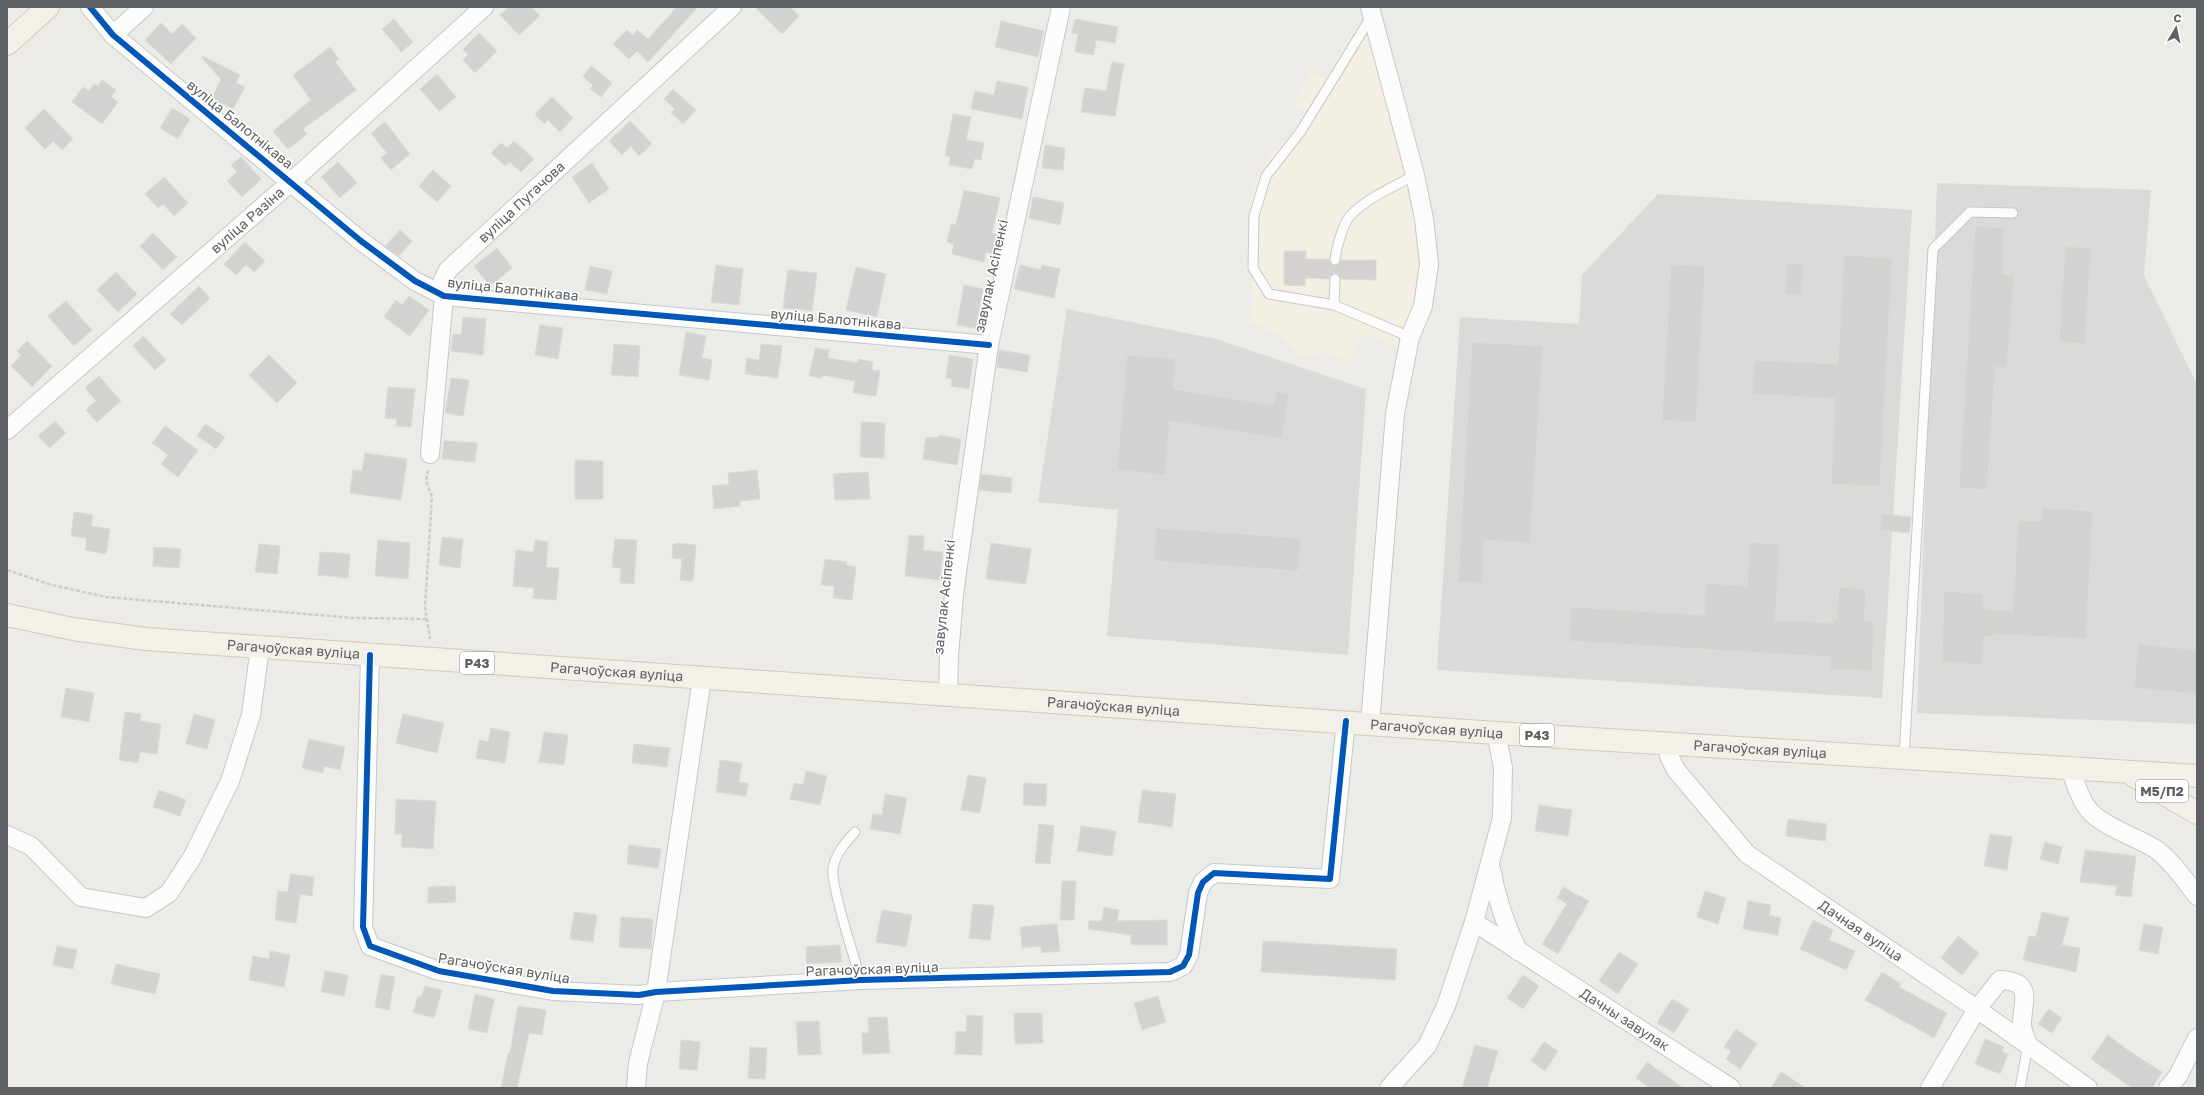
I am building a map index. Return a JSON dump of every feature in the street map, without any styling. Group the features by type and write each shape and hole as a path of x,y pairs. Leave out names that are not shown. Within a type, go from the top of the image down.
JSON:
{"main road":[{"path":"7,44 48,7"},
{"name":"Рагачоўская вуліца","path":"7,614 73,629 146,639 431,660 1346,721 1370,724 2197,776"},
{"name":"М5/П2","path":"2126,772 2160,789 2197,813"}],"street":[{"name":"вуліца Балотнікава","path":"90,7 113,35 361,241 415,281 444,296 989,345"},
{"path":"113,35 144,7"},
{"name":"вуліца Разіна","path":"7,430 291,182 484,7"},
{"name":"вуліца Пугачова","path":"430,454 444,296 443,280 448,270 732,7"},
{"name":"завулак Асіпенкі","path":"948,695 949,656 954,594 989,345 1061,7"},
{"path":"1370,724 1395,414 1410,337 1423,306 1429,264 1424,219 1415,175 1371,11"},
{"path":"7,835 30,846 81,897 146,908 170,894 193,856 230,781 251,715 260,647"},
{"name":"Рагачоўская вуліца","path":"370,655 362,927 370,946 438,971 553,991 640,995 656,992 861,980 1170,972 1183,966 1188,955 1198,893 1203,882 1214,873 1330,879 1346,721"},
{"name":"Рагачоўская вуліца","path":"636,1088 638,1063 656,992 702,678"},
{"path":"1389,1088 1427,1046 1446,1006 1474,922 1502,818 1503,767 1496,732"},
{"name":"Дачная вуліца","path":"1667,742 1669,756 1676,770 1747,854 1977,1009 2088,1088"},
{"path":"2070,768 2081,798 2094,816 2113,828 2138,838 2157,851 2174,865 2197,896"},
{"path":"1490,863 1496,896 1507,928 1518,951"},
{"name":"Дачны завулак","path":"1474,922 1731,1088"},
{"path":"1930,1088 1977,1009 2000,980 2010,980 2019,984 2026,998 2022,1025 2028,1045"},
{"path":"2168,1088 2178,1076 2197,1038"}],"lane":[{"path":"1371,11 1301,131 1266,176 1254,216 1253,268 1269,294 1334,305 1410,337"},
{"path":"1335,260 1336,250 1349,217 1382,192 1415,175"},
{"path":"1904,757 1933,249 1970,212 2013,213"},
{"path":"1334,305 1335,279"},
{"path":"855,832 842,847 832,869 838,898 861,980"},
{"path":"2020,1088 2028,1045"}],"path":[{"path":"430,454 426,481 432,497 425,607 428,619 431,660"},
{"path":"7,570 52,585 106,597 353,618 428,619"}],"shaded area":[{"path":"1360,22 1373,54 1389,102 1398,150 1419,224 1420,261 1417,290 1399,349 1373,336 1364,335 1360,339 1349,362 1328,352 1314,356 1301,355 1280,336 1251,321 1252,280 1249,261 1250,202 1257,176 1269,157 1297,128 1308,112 1292,106 1311,71 1325,79"},
{"path":"1937,183 2151,190 2144,275 2197,385 2197,724 1917,713"},
{"path":"1658,194 1912,210 1882,698 1437,670 1460,317 1579,324 1582,275"},
{"path":"1067,309 1216,339 1366,389 1348,655 1107,636 1118,510 1038,502"}],"building":[{"path":"509,7 531,7 540,16 519,35 500,15"},
{"path":"677,7 698,7 648,62 637,51 629,59 613,44 627,30 633,35 637,30 648,39"},
{"path":"755,7 790,7 799,16 782,34"},
{"path":"394,19 413,42 401,52 382,29"},
{"path":"1075,19 1118,27 1115,43 1096,40 1094,55 1075,52 1078,34 1072,33"},
{"path":"1001,21 1044,31 1038,57 995,47"},
{"path":"161,23 172,34 182,24 196,38 171,64 145,40"},
{"path":"479,33 497,51 475,73 463,60 468,55 463,49"},
{"path":"330,47 339,59 335,62 356,90 303,129 307,134 288,149 273,131 311,100 293,75"},
{"path":"202,56 240,75 236,83 245,87 233,109 212,98 221,79 201,57"},
{"path":"1112,62 1124,64 1115,116 1081,112 1085,88 1106,91"},
{"path":"591,66 612,83 601,97 590,89 593,85 583,77"},
{"path":"437,74 456,97 439,111 420,89"},
{"path":"102,80 116,90 111,97 118,102 102,124 72,102 83,87 89,91 94,84 98,86"},
{"path":"997,81 1028,87 1022,119 971,109 975,91 994,95"},
{"path":"673,89 696,110 683,124 671,113 675,109 664,99"},
{"path":"552,97 573,118 560,132 548,120 544,124 535,114"},
{"path":"172,108 190,119 178,139 160,128"},
{"path":"44,109 73,139 62,150 53,141 45,149 25,128"},
{"path":"953,114 971,117 966,140 984,143 981,160 974,159 972,169 949,165 950,157 945,156"},
{"path":"630,121 652,144 639,156 631,146 622,155 609,141"},
{"path":"385,122 410,154 391,170 381,158 387,153 371,133"},
{"path":"514,141 534,159 521,172 510,162 505,166 491,153 501,143 507,148"},
{"path":"1045,145 1065,148 1063,170 1042,168"},
{"path":"241,157 261,179 242,197 227,181 237,172 231,165"},
{"path":"338,162 357,183 340,198 321,177"},
{"path":"592,163 609,189 589,203 572,177"},
{"path":"433,170 451,186 437,202 419,186"},
{"path":"164,177 188,203 174,216 163,204 158,208 145,194"},
{"path":"964,190 1000,198 992,233 998,235 993,254 986,252 984,262 952,254 954,244 947,242 951,224 956,225"},
{"path":"1033,197 1064,203 1060,225 1029,218"},
{"path":"1975,226 2004,228 2002,274 2014,275 2007,368 1995,367 1987,490 1959,488"},
{"path":"400,230 412,241 399,256 385,246"},
{"path":"153,233 177,257 163,270 140,246"},
{"path":"245,242 265,261 254,272 246,265 236,275 224,264"},
{"path":"2065,246 2091,248 2085,344 2059,342"},
{"path":"497,248 512,268 490,286 474,266"},
{"path":"1284,251 1306,251 1306,259 1329,259 1331,264 1335,266 1339,264 1341,260 1376,260 1376,280 1341,279 1338,274 1335,273 1330,276 1329,279 1305,278 1305,286 1284,285"},
{"path":"1844,255 1892,258 1880,486 1831,484 1835,399 1752,394 1754,360 1838,364"},
{"path":"1787,263 1803,264 1801,296 1785,295"},
{"path":"1671,264 1705,266 1696,422 1662,420"},
{"path":"716,265 743,269 739,305 711,302"},
{"path":"1020,265 1041,270 1042,265 1060,269 1054,298 1014,289"},
{"path":"590,266 612,271 607,294 585,290"},
{"path":"856,267 886,274 877,317 846,310"},
{"path":"788,270 817,273 812,311 783,308"},
{"path":"116,272 137,294 118,312 97,290"},
{"path":"964,285 983,289 976,328 957,325"},
{"path":"199,286 210,298 182,325 170,314"},
{"path":"409,296 429,310 410,336 384,317 396,300 402,305"},
{"path":"66,301 92,330 74,346 48,316"},
{"path":"463,317 486,319 483,355 451,351 453,334 461,335"},
{"path":"540,325 563,328 558,359 535,355"},
{"path":"686,332 706,336 702,358 712,360 709,380 679,375"},
{"path":"143,336 166,360 155,370 133,346"},
{"path":"27,341 52,366 32,387 11,366 21,355 17,351"},
{"path":"1472,342 1543,346 1530,543 1484,540 1482,583 1458,582"},
{"path":"614,344 640,346 638,377 611,375"},
{"path":"761,344 782,346 778,378 745,374 747,358 759,360"},
{"path":"815,348 829,350 828,358 858,363 858,359 873,362 872,370 880,371 876,396 853,393 855,381 823,375 822,378 809,376"},
{"path":"999,350 1030,355 1027,372 997,367"},
{"path":"269,355 297,383 277,403 249,375"},
{"path":"949,355 973,359 969,389 951,386 952,379 946,378"},
{"path":"1127,355 1176,359 1173,389 1274,405 1276,392 1289,394 1282,439 1170,421 1165,475 1117,470"},
{"path":"99,376 121,401 97,422 86,410 96,401 85,388"},
{"path":"451,378 469,380 463,416 445,413"},
{"path":"388,387 415,389 411,427 396,426 397,419 385,418"},
{"path":"55,421 66,433 50,448 38,436"},
{"path":"861,422 885,423 884,458 860,457"},
{"path":"205,424 225,437 216,449 197,436"},
{"path":"165,426 198,450 178,477 161,464 168,455 152,443"},
{"path":"939,435 961,439 957,465 923,459 926,437 938,438"},
{"path":"444,441 477,443 475,462 442,459"},
{"path":"365,453 407,459 401,500 350,493 353,470 362,471"},
{"path":"575,460 603,461 603,499 575,499"},
{"path":"757,470 760,499 740,501 740,506 714,509 712,486 729,484 728,473"},
{"path":"868,472 870,499 835,500 833,474"},
{"path":"981,474 1012,478 1011,493 979,490"},
{"path":"2042,508 2093,511 2086,639 1993,634 1993,637 1984,636 1982,665 1942,662 1944,591 1984,594 1983,609 2013,611 2018,520 2041,521"},
{"path":"74,512 93,515 91,526 110,529 106,554 85,550 87,538 71,536"},
{"path":"1882,514 1911,517 1909,533 1880,530"},
{"path":"1156,528 1301,538 1298,571 1154,561"},
{"path":"909,535 924,536 923,550 943,552 940,580 905,576"},
{"path":"442,537 463,539 460,568 439,565"},
{"path":"615,539 637,540 634,584 620,583 621,568 612,567"},
{"path":"378,540 410,543 408,579 375,576"},
{"path":"535,540 548,542 546,567 559,568 556,600 533,598 534,588 513,586 516,550 533,552"},
{"path":"1750,542 1780,544 1775,620 1833,623 1833,619 1837,619 1839,587 1866,589 1864,620 1874,621 1872,671 1830,669 1831,657 1569,641 1571,607 1704,615 1706,583 1747,586"},
{"path":"678,543 696,545 693,581 680,580 682,559 672,558 673,544"},
{"path":"991,543 1031,549 1026,584 986,579"},
{"path":"259,544 280,546 277,574 255,572"},
{"path":"154,547 181,549 179,568 153,566"},
{"path":"320,552 350,554 348,578 318,575"},
{"path":"825,559 847,562 846,565 856,567 852,600 833,598 834,586 821,585"},
{"path":"2138,644 2197,650 2197,694 2134,688"},
{"path":"66,688 94,693 89,722 61,717"},
{"path":"125,712 141,714 140,721 161,724 157,754 140,752 138,763 119,760"},
{"path":"194,714 215,720 207,749 186,744"},
{"path":"403,714 444,723 437,753 396,743"},
{"path":"491,728 510,732 505,763 476,758 479,740 488,742"},
{"path":"544,732 568,735 564,765 539,762"},
{"path":"309,739 345,747 340,770 324,766 323,773 302,768"},
{"path":"634,744 670,748 667,767 632,763"},
{"path":"720,760 742,763 739,782 748,783 746,796 716,792"},
{"path":"806,771 827,776 820,805 790,799 794,783 803,785"},
{"path":"968,775 986,778 980,813 961,810"},
{"path":"1024,783 1047,784 1046,806 1023,805"},
{"path":"159,790 186,800 180,816 153,807"},
{"path":"1142,790 1176,794 1172,827 1138,822"},
{"path":"885,794 907,798 900,834 870,829 873,814 882,815"},
{"path":"396,799 436,801 433,849 401,847 402,834 395,834"},
{"path":"1539,805 1572,810 1568,836 1535,831"},
{"path":"1788,819 1827,824 1825,841 1786,836"},
{"path":"1039,824 1054,826 1050,864 1035,863"},
{"path":"1081,826 1116,831 1112,856 1077,851"},
{"path":"1990,834 2012,837 2007,870 1984,866"},
{"path":"2045,842 2062,847 2058,864 2040,859"},
{"path":"629,845 661,849 658,868 627,864"},
{"path":"2085,850 2136,856 2131,897 2115,895 2117,886 2080,882"},
{"path":"290,874 314,877 312,896 300,894 296,923 275,920 278,891 288,892"},
{"path":"1062,881 1076,881 1074,920 1060,920"},
{"path":"455,886 456,902 428,903 428,887"},
{"path":"1563,887 1589,901 1558,954 1542,944 1567,904 1557,898"},
{"path":"1705,891 1726,898 1718,924 1697,917"},
{"path":"1748,901 1771,905 1769,915 1781,918 1778,935 1743,929"},
{"path":"973,904 994,906 990,940 969,938"},
{"path":"1104,907 1119,910 1117,921 1167,920 1167,945 1131,945 1131,935 1088,929 1089,921 1102,921"},
{"path":"882,910 912,915 906,947 876,942"},
{"path":"574,912 597,915 593,942 570,939"},
{"path":"2042,912 2069,918 2062,945 2080,948 2076,972 2023,960 2029,936 2036,937"},
{"path":"621,917 653,919 651,949 619,947"},
{"path":"1813,920 1833,930 1829,940 1855,951 1846,970 1800,949"},
{"path":"1057,924 1060,951 1041,953 1041,946 1022,948 1020,927"},
{"path":"2144,924 2163,927 2158,954 2139,950"},
{"path":"1958,936 1979,953 1962,975 1941,958"},
{"path":"1263,941 1397,949 1395,980 1261,972"},
{"path":"840,945 842,962 807,964 806,947"},
{"path":"57,946 77,950 73,969 53,965"},
{"path":"270,951 290,955 284,987 249,980 253,956 269,959"},
{"path":"1619,952 1638,964 1618,994 1599,981"},
{"path":"116,964 160,974 155,994 111,984"},
{"path":"325,971 348,975 344,996 321,992"},
{"path":"1882,972 1901,984 1899,987 1947,1013 1934,1038 1865,1000"},
{"path":"381,974 395,977 389,1010 375,1007"},
{"path":"1523,975 1539,986 1523,1009 1507,998"},
{"path":"425,986 442,990 434,1018 413,1012 418,996 421,997"},
{"path":"475,994 494,999 487,1033 468,1029"},
{"path":"1158,996 1166,1022 1142,1030 1134,1003"},
{"path":"1672,999 1689,1009 1674,1033 1657,1023"},
{"path":"518,1006 546,1010 542,1035 529,1033 517,1088 501,1088 508,1053 510,1053"},
{"path":"2049,1009 2062,1018 2052,1033 2038,1024"},
{"path":"1014,1013 1042,1013 1043,1043 1015,1044"},
{"path":"967,1015 983,1016 982,1055 955,1054 956,1031 966,1032"},
{"path":"887,1017 890,1053 863,1054 862,1033 869,1033 868,1018"},
{"path":"819,1021 821,1054 798,1055 796,1022"},
{"path":"1736,1029 1757,1044 1740,1069 1726,1059 1731,1051 1724,1047"},
{"path":"2108,1035 2126,1049 2162,1072 2152,1088 2132,1088 2091,1059"},
{"path":"1985,1039 2004,1047 2002,1052 2008,1054 2000,1074 1975,1064"},
{"path":"681,1040 700,1042 697,1070 679,1069"},
{"path":"1544,1042 1558,1051 1545,1071 1531,1061"},
{"path":"1475,1045 1498,1051 1487,1088 1462,1088"},
{"path":"750,1047 767,1048 765,1079 748,1078"},
{"path":"1647,1062 1683,1088 1650,1088 1636,1078"},
{"path":"1781,1072 1806,1088 1771,1088"}],"cycle path":[{"path":"90,7 113,35 361,241 415,281 444,296 989,345"},
{"path":"370,655 363,927 370,946 439,971 553,991 639,995 656,992 861,980 1170,972 1183,966 1189,955 1198,893 1203,882 1214,873 1330,879 1346,721"}]}
